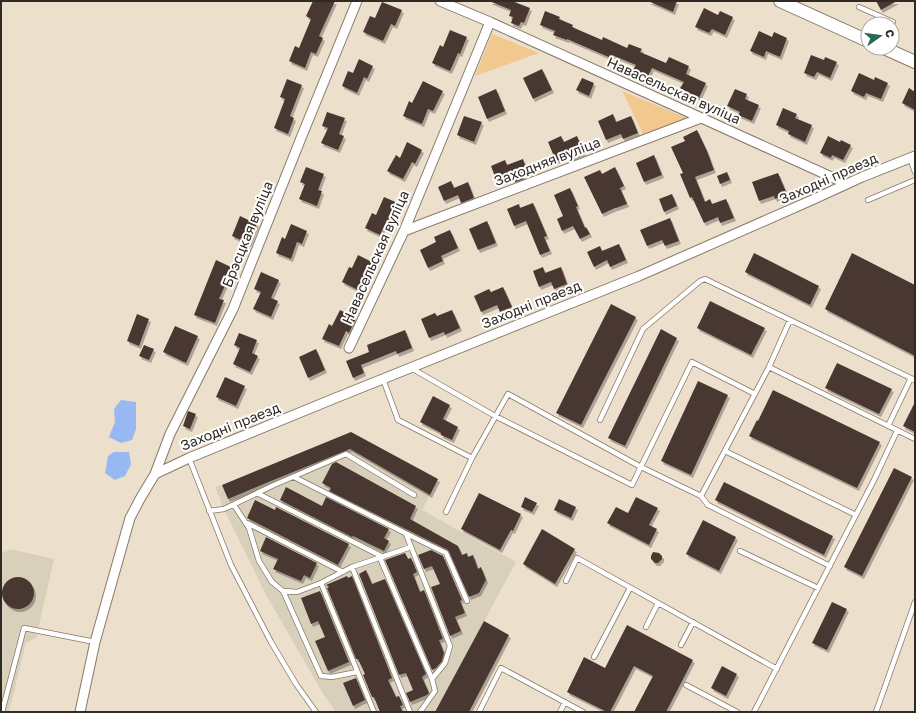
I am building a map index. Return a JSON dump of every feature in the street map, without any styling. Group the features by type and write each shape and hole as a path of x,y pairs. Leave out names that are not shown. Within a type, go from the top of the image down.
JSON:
{"main road":[{"path":"780,1 860,37"},
{"path":"900,55 915,62"}],"street":[{"name":"Брэсцкая вуліца","path":"80,712 95,642 130,518 155,474 174,427 233,308 357,1"},
{"name":"Навасельская вуліца","path":"440,1 490,22 847,184"},
{"name":"Навасельская вуліца","path":"349,348 404,231 490,22"},
{"name":"Заходняя вуліца","path":"404,231 701,118"},
{"name":"Заходні праезд","path":"155,474 188,458 639,276 862,177 912,157"}],"lane":[{"path":"859,7 879,16"},
{"path":"912,157 915,172"},
{"path":"868,200 915,180"},
{"path":"600,420 644,329 700,281 705,279 913,379 888,426"},
{"path":"701,496 769,368 790,320"},
{"path":"411,368 495,416 632,485 692,362 755,394"},
{"path":"769,368 915,439"},
{"path":"383,379 398,420 472,458"},
{"path":"446,512 472,458 508,394 641,467 701,496 708,505 830,566"},
{"path":"754,712 874,480 897,431"},
{"path":"725,451 856,515"},
{"path":"209,511 224,509 346,454 414,495"},
{"path":"188,458 230,565 271,642 296,684 316,712"},
{"path":"294,477 446,553 467,601"},
{"path":"257,493 382,557 432,679 435,691 420,712"},
{"path":"234,504 249,528 259,560 272,582 283,591 321,676 332,678 358,672"},
{"path":"245,522 343,572"},
{"path":"406,534 450,646 445,663 432,679"},
{"path":"283,591 297,592 321,583 352,567 411,547"},
{"path":"740,550 818,588"},
{"path":"566,581 577,558 777,669"},
{"path":"352,567 410,712"},
{"path":"321,583 374,712"},
{"path":"594,657 630,588"},
{"path":"876,712 915,602"},
{"path":"646,627 658,603"},
{"path":"681,645 693,622"},
{"path":"2,712 24,628 95,642"},
{"path":"479,712 501,668 583,712"},
{"path":"686,685 737,712"},
{"path":"560,712 565,702"}],"shaded area":[{"path":"492,34 539,53 475,76"},
{"path":"622,91 687,118 644,136"},
{"path":"351,432 438,479 422,510 516,562 435,712 336,712 324,695 266,595 224,509 215,487"},
{"path":"10,549 54,559 36,638 26,643 9,712 1,712 1,554"}],"water":[{"path":"121,400 136,402 136,429 132,440 121,443 109,437 115,422 114,409"},
{"path":"114,452 129,452 131,464 125,476 115,480 105,473 108,456"}],"building":[{"path":"313,1 335,1 319,36 323,38 316,54 311,52 305,68 289,61 295,46 299,48 311,19 306,16"},
{"path":"489,1 512,1 530,8 524,23 521,22 519,26 511,23 513,17 509,16 511,10"},
{"path":"648,1 677,1 673,12"},
{"path":"876,1 897,1 881,10"},
{"path":"382,2 402,10 395,26 391,24 383,41 363,32 370,16 375,18"},
{"path":"704,8 718,15 720,11 733,17 725,35 712,29 709,33 695,27"},
{"path":"545,11 560,17 559,19 573,25 572,27 602,40 603,37 627,48 629,44 642,49 640,52 666,63 669,57 689,66 686,74 706,83 699,98 680,88 684,82 652,68 648,76 633,70 636,65 612,55 611,58 567,39 553,35 555,31 540,25"},
{"path":"450,30 467,37 460,54 458,53 450,71 432,63 440,45 443,47"},
{"path":"759,31 772,37 774,32 787,38 780,57 766,51 764,57 750,51"},
{"path":"811,55 824,60 825,57 837,62 830,78 817,72 814,77 804,73"},
{"path":"359,59 373,66 367,79 364,77 357,93 342,86 348,71 353,73"},
{"path":"542,69 552,90 533,99 523,78"},
{"path":"859,73 874,80 875,77 888,83 881,99 866,93 864,97 851,91"},
{"path":"582,78 594,83 589,96 576,90"},
{"path":"287,79 302,85 290,116 294,118 288,134 274,128 285,99 280,97"},
{"path":"423,81 443,91 433,111 428,109 422,124 403,116 409,101 412,103"},
{"path":"909,88 915,92 915,110 902,103"},
{"path":"496,89 505,111 487,119 478,97"},
{"path":"735,89 747,94 745,99 759,105 752,121 738,115 740,112 727,106"},
{"path":"783,108 797,114 795,118 812,125 805,142 788,134 789,131 776,125"},
{"path":"327,112 345,118 339,134 344,136 338,150 321,143 328,128 322,126"},
{"path":"613,114 616,122 631,116 638,133 623,139 621,134 606,140 598,121"},
{"path":"464,116 482,122 474,142 457,135"},
{"path":"697,130 714,170 695,177 705,202 710,199 712,204 726,199 734,218 720,223 718,217 704,223 692,197 690,198 680,174 683,173 671,147 685,141 683,137"},
{"path":"561,136 564,142 577,136 584,153 571,158 570,155 556,161 548,142"},
{"path":"828,136 840,142 841,140 851,145 843,160 832,155 831,158 820,153"},
{"path":"407,142 422,150 415,164 412,162 403,179 387,171 396,155 400,158"},
{"path":"654,155 662,175 644,182 636,163"},
{"path":"523,159 527,171 522,174 524,179 515,182 512,176 497,182 491,166 505,160 507,165"},
{"path":"306,167 324,174 318,190 322,191 317,206 299,199 305,184 300,182"},
{"path":"615,167 624,186 620,188 627,204 602,214 584,177 600,170 602,174"},
{"path":"727,172 730,180 720,184 717,176"},
{"path":"778,173 787,194 775,199 774,196 759,201 752,182"},
{"path":"451,181 454,188 468,182 474,198 461,203 458,195 444,201 438,187"},
{"path":"570,188 585,228 586,227 590,234 580,239 573,226 562,231 557,219 563,216 554,195"},
{"path":"672,194 677,206 664,212 659,199"},
{"path":"384,197 400,204 393,222 387,220 380,235 365,228 372,213 376,215"},
{"path":"533,203 547,236 544,237 550,251 540,255 526,221 514,226 507,209 519,204 520,208"},
{"path":"240,216 257,224 249,244 232,236"},
{"path":"670,218 679,241 665,246 662,240 647,246 640,230"},
{"path":"487,221 496,243 478,250 469,229"},
{"path":"291,224 307,231 302,244 297,242 291,259 276,253 282,237 285,239"},
{"path":"450,230 458,248 441,256 443,261 428,268 420,250 436,242 434,237"},
{"path":"619,244 626,260 610,267 607,260 594,267 587,252 600,246 602,251"},
{"path":"754,253 819,286 810,305 745,272"},
{"path":"852,253 915,285 915,356 825,309"},
{"path":"358,255 376,264 370,277 367,275 360,291 342,282 349,267 352,268"},
{"path":"216,260 233,268 219,299 224,300 215,323 194,315"},
{"path":"543,267 545,273 561,267 567,284 554,289 551,282 539,287 533,271"},
{"path":"261,272 279,280 271,298 278,301 271,317 253,309 261,292 254,289"},
{"path":"503,287 512,307 500,312 497,305 481,312 474,296 489,289 491,292"},
{"path":"710,301 765,328 751,355 697,328"},
{"path":"611,304 636,317 581,425 556,413"},
{"path":"340,310 356,318 349,333 346,331 339,346 322,339 329,324 332,326"},
{"path":"452,310 460,328 445,335 444,332 429,338 421,319 435,313 437,316"},
{"path":"137,314 149,319 139,346 127,341"},
{"path":"175,326 198,336 186,363 163,352"},
{"path":"661,329 677,338 625,446 608,438"},
{"path":"405,330 412,348 397,354 396,351 361,365 364,373 353,378 346,361 369,352 367,345"},
{"path":"239,333 257,340 252,353 258,356 250,372 233,364 240,348 234,345"},
{"path":"144,345 154,349 149,360 139,356"},
{"path":"316,349 325,370 308,378 299,357"},
{"path":"837,363 892,389 879,414 825,388"},
{"path":"225,377 245,386 236,406 216,397"},
{"path":"698,381 728,395 691,475 661,461"},
{"path":"773,390 880,442 857,488 749,436"},
{"path":"433,396 450,405 443,419 458,427 452,440 420,422"},
{"path":"915,402 915,432 903,426"},
{"path":"188,411 196,414 190,429 183,426"},
{"path":"351,432 438,479 430,495 350,449 228,499 222,485"},
{"path":"336,462 416,506 410,519 458,546 462,555 467,553 468,557 473,555 478,569 481,567 486,580 479,593 469,597 448,550 329,491 331,488 322,483 332,464"},
{"path":"894,468 912,477 862,576 844,567"},
{"path":"724,482 833,536 824,555 715,500"},
{"path":"286,487 322,506 326,497 389,529 384,538 389,541 384,551 353,536 352,537 280,500"},
{"path":"479,493 521,514 513,531 511,530 500,550 461,529"},
{"path":"525,497 537,503 532,512 521,507"},
{"path":"636,497 658,508 649,525 657,529 649,545 607,523 616,507 628,513"},
{"path":"559,499 576,507 571,518 554,510"},
{"path":"255,500 275,510 276,507 349,544 338,565 247,518"},
{"path":"703,520 736,537 719,571 686,554"},
{"path":"542,529 575,549 555,584 523,564"},
{"path":"266,537 317,563 310,578 304,575 301,581 273,569 278,559 260,551"},
{"path":"431,550 443,556 462,600 460,601 465,613 455,617 461,631 450,636 431,587 440,584 432,566 424,569 418,555"},
{"path":"653,552 659,553 662,556 662,559 658,563 655,563 651,559"},
{"path":"405,553 408,559 411,558 417,572 413,574 420,592 424,590 443,639 439,640 444,653 442,661 432,670 385,560"},
{"path":"366,570 372,584 385,579 426,674 422,677 429,693 410,702 406,693 413,690 406,673 399,675 359,574"},
{"path":"347,576 348,578 352,576 392,678 388,680 396,697 399,696 403,705 400,706 403,712 380,712 363,675 365,674 358,659 356,659 327,588 329,587 326,585"},
{"path":"15,577 21,577 30,581 34,593 30,605 21,609 15,609 6,605 2,596 2,590 6,581"},
{"path":"320,591 349,662 328,671 315,641 325,637 318,621 311,624 301,598"},
{"path":"832,602 847,609 827,650 812,643"},
{"path":"484,621 509,635 469,712 435,712"},
{"path":"627,625 693,660 666,712 634,712 653,676 634,666 610,712 607,712 567,692 584,657 605,668"},
{"path":"722,666 737,674 726,696 711,688"},
{"path":"356,678 365,700 353,706 343,683"}]}
